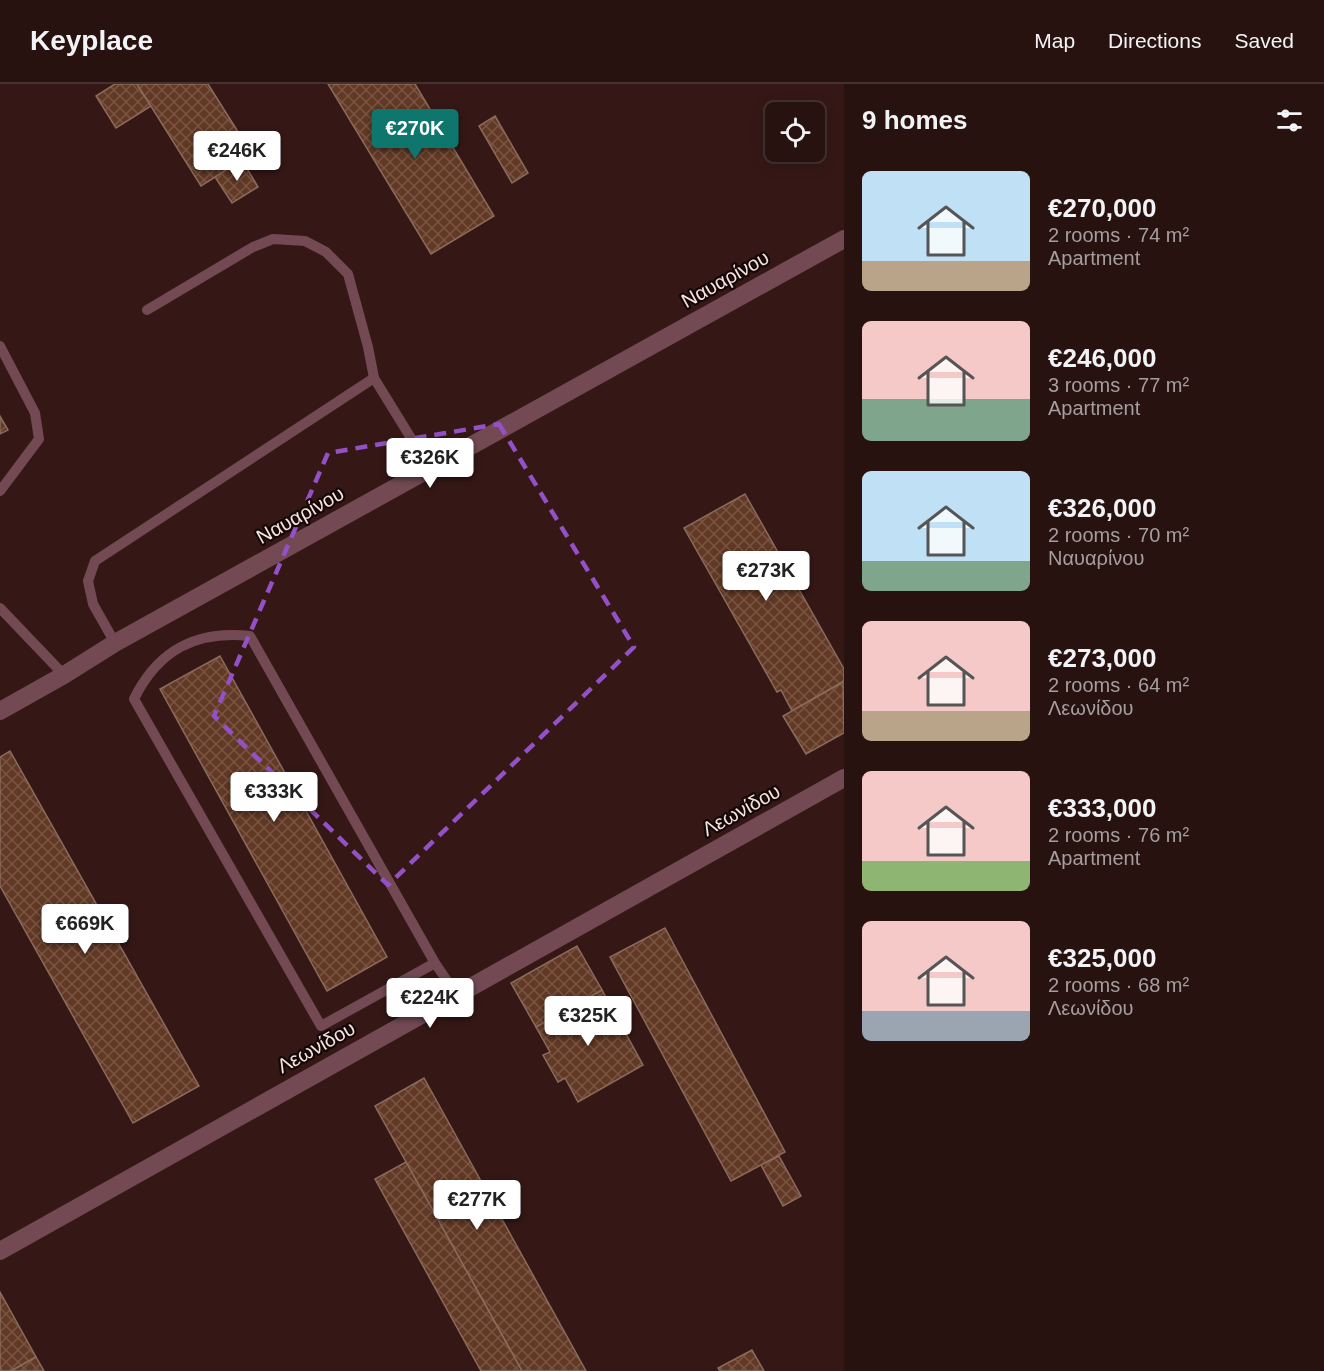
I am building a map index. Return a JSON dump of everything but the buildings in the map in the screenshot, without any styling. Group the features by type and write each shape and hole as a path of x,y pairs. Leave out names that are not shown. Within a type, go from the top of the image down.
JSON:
{"street":[{"name":"Ναυαρίνου","path":"0,711 115,643 844,239"},
{"name":"Λεωνίδου","path":"0,1251 844,778"}],"lane":[{"path":"147,310 253,247 273,239 305,241 326,252 348,274 374,378 430,469"},
{"path":"0,346 35,413 39,439 0,491"},
{"path":"115,643 93,604 88,581 95,561 374,378"},
{"path":"0,608 64,675"},
{"path":"435,963 321,1026 134,699 142,682 153,668 182,645 198,639 233,634 250,636 435,963 456,994"}],"highlighted area":[{"path":"499,424 634,647 388,885 214,716 328,453"}]}
